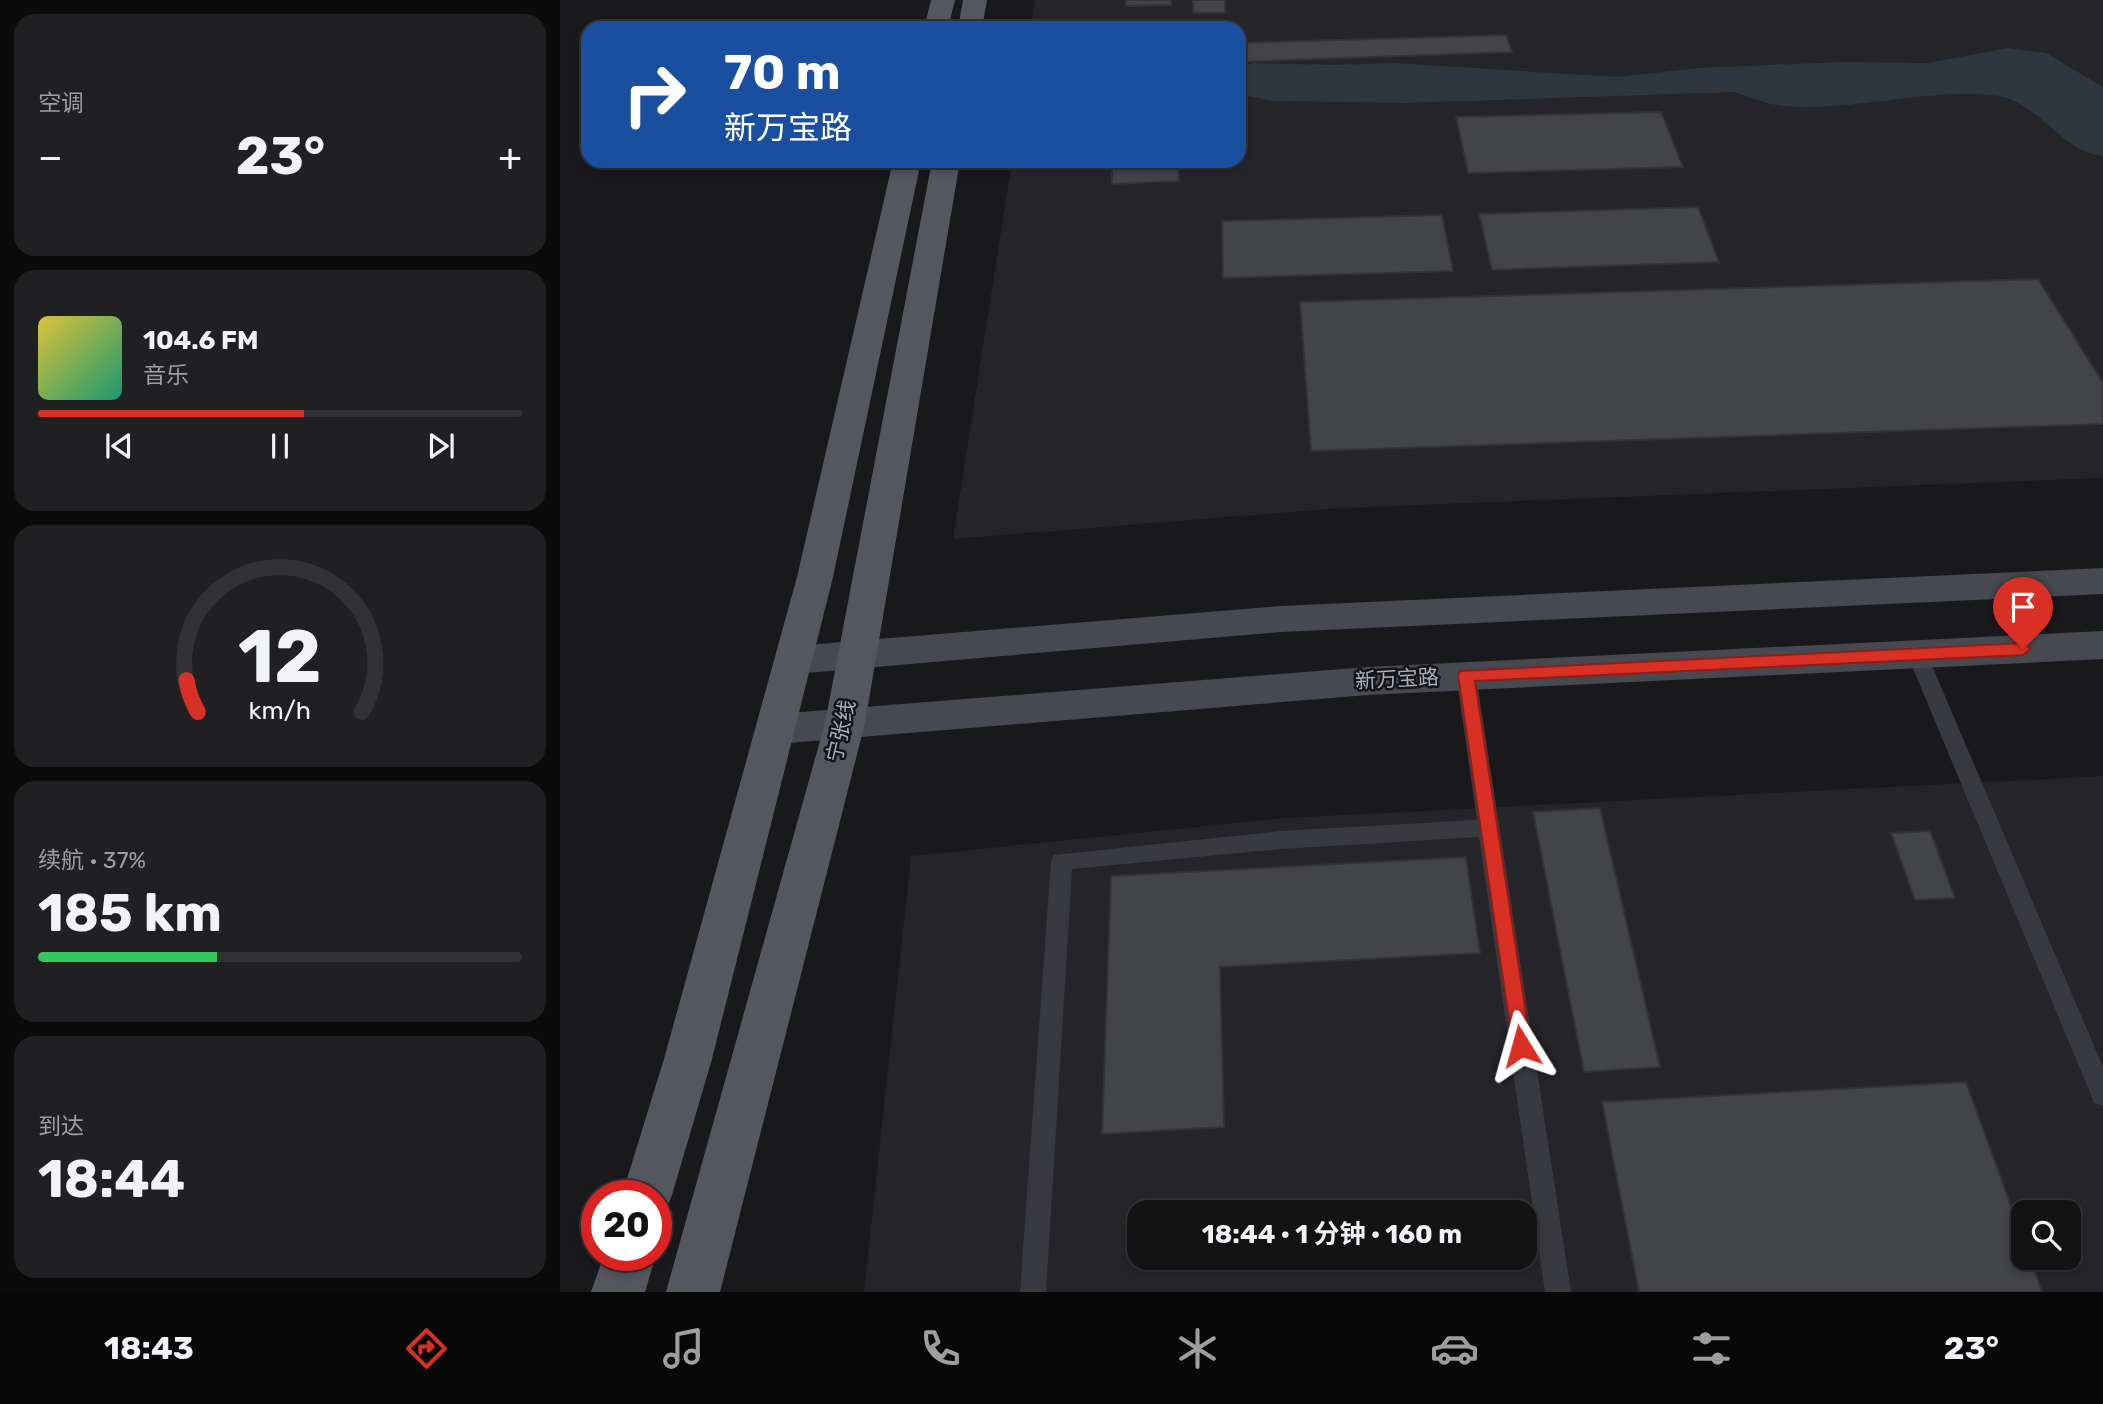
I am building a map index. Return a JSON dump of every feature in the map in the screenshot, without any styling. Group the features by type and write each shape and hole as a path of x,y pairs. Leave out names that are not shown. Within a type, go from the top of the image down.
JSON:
{"main road":[{"path":"938,21 943,0"},
{"path":"971,21 975,0"},
{"path":"652,1180 688,1059 794,660 905,168"},
{"name":"宁张线","path":"693,1292 845,723 945,168"},
{"path":"618,1292 625,1271"}],"street":[{"path":"794,660 1282,619 2103,581"},
{"name":"新万宝路","path":"776,729 1466,675 2103,645"}],"lane":[{"path":"1917,654 2103,1095"},
{"path":"1466,675 1558,1292"},
{"path":"1033,1292 1062,861 1281,840 1488,828"}],"shaded area":[{"path":"1035,0 2103,0 2103,478 1342,508 953,539 1011,168 1246,168 1246,21 1032,21"},
{"path":"2008,48 2046,53 2103,87 2103,156 2076,146 2012,100 1971,94 1811,107 1772,104 1733,92 1403,103 1273,101 1246,96 1246,65 1254,63 1394,63 1617,77 1699,68 1842,62 1928,63"},
{"path":"2103,776 2103,1292 864,1292 911,856 1285,818"}],"building":[{"path":"1126,0 1171,0 1171,5 1126,6"},
{"path":"1193,0 1225,0 1225,13 1193,13"},
{"path":"1506,35 1512,52 1246,62 1246,43"},
{"path":"1661,112 1683,167 1468,173 1456,117"},
{"path":"1112,168 1178,168 1179,181 1112,184"},
{"path":"1698,207 1719,262 1492,270 1479,214"},
{"path":"1442,215 1453,271 1223,278 1222,221"},
{"path":"2038,279 2103,383 2103,424 1311,451 1300,302"},
{"path":"1600,808 1660,1067 1584,1072 1533,812"},
{"path":"1930,831 1955,898 1915,900 1891,833"},
{"path":"1466,857 1480,953 1220,967 1224,1127 1102,1134 1111,876"},
{"path":"1966,1082 2011,1206 2011,1270 2034,1270 2042,1292 1639,1292 1602,1102"}],"route":[{"path":"1521,1046 1466,675 2023,649"}]}
